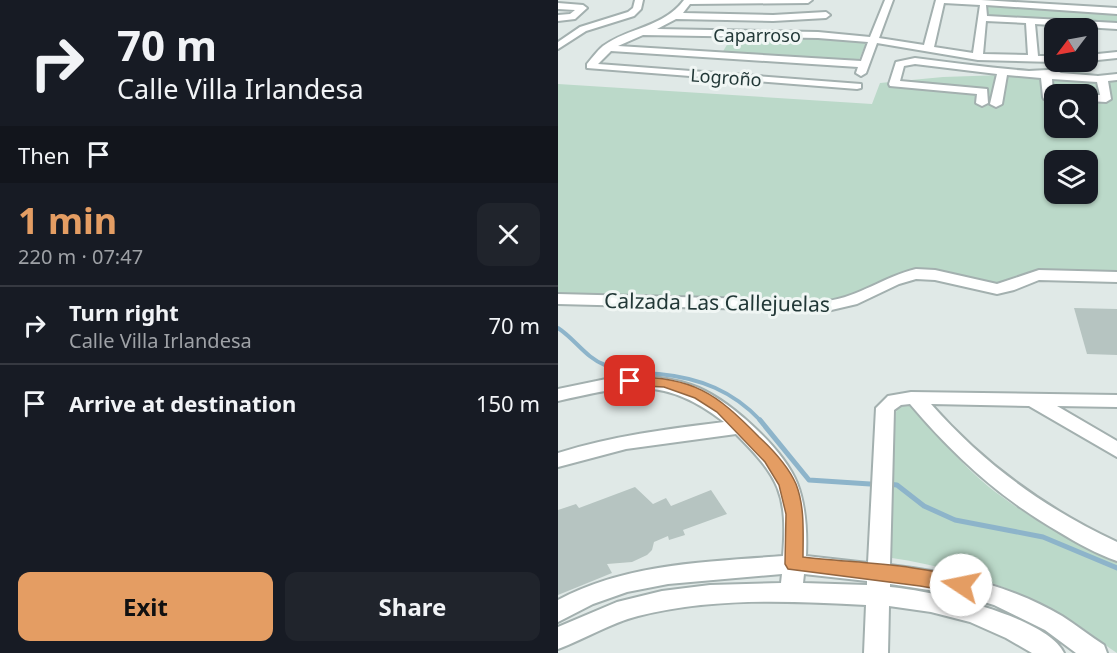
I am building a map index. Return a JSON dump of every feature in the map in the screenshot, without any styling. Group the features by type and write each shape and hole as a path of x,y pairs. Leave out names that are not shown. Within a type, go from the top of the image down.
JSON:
{"street":[{"path":"558,46 583,29 631,14 637,9 639,0"},
{"path":"677,16 688,0 808,0"},
{"path":"607,48 863,64 889,0"},
{"path":"928,50 940,0 1117,11"},
{"path":"978,57 984,3"},
{"path":"558,6 583,8 572,17 558,18"},
{"path":"607,48 622,38 640,33 677,16 762,18 828,11 818,35"},
{"path":"983,18 1044,22"},
{"path":"1030,21 1033,60"},
{"path":"1098,26 1117,26"},
{"name":"Caparroso","path":"640,33 818,35 874,40 978,57 1044,59"},
{"name":"Logroño","path":"607,48 591,64 595,67 855,90 863,64"},
{"path":"1098,54 1117,55"},
{"path":"983,91 894,84 900,64 906,62 1003,72 1117,77"},
{"path":"1046,74 1117,67"},
{"path":"982,103 983,91 990,71"},
{"path":"996,104 1003,72"},
{"path":"1046,74 1047,84"},
{"path":"1098,99 1106,99 1102,78"},
{"name":"Calzada Las Callejuelas","path":"558,299 827,306 847,303 896,279 919,273 931,273 970,286 999,289 1013,287 1038,275 1117,277"},
{"path":"558,395 593,386 630,381 665,383 700,395 722,408 771,458 788,484 795,514 791,592"},
{"path":"915,398 955,443 1001,484 1043,514 1117,552"},
{"path":"876,653 885,408 890,402 915,398 1117,401"},
{"path":"1034,400 1117,450"},
{"path":"558,460 614,445 666,435 741,427"},
{"path":"558,612 585,597 627,583 668,575 794,564 878,585 989,619 1046,651"},
{"path":"558,638 637,606 665,601 731,594 878,585 920,578 961,585 1001,598 1053,623 1095,653"}],"green space":[{"path":"987,5 1117,12 1117,25 1098,24 1098,18 1044,18 1044,20 986,16"},
{"path":"816,37 866,43 859,60 855,61 722,53 731,38"},
{"path":"1044,72 1079,72 1117,77 1117,276 1033,275 995,288 932,273 829,305 558,298 558,84 872,104 880,83 943,77 1033,74"},
{"path":"902,404 913,405 958,458 989,487 1051,528 1117,562 1117,653 1065,617 1018,593 943,568 892,558 892,436 897,407"}],"building":[{"path":"1074,308 1117,309 1117,355 1087,354"},
{"path":"635,487 653,504 666,498 671,506 711,490 727,514 683,530 685,535 669,540 668,536 654,542 652,550 647,555 632,562 607,564 612,573 558,595 558,510 576,504 579,508"}],"waterway":[{"path":"558,328 598,362 625,371 674,376 702,383 727,394 760,420"},
{"path":"760,420 809,480 870,484"},
{"path":"888,484 897,485 924,506 955,520 1043,537 1117,568"}],"route":[{"path":"630,381 665,383 700,395 722,408 771,458 788,484 795,514 794,564 920,578 961,585"}]}
